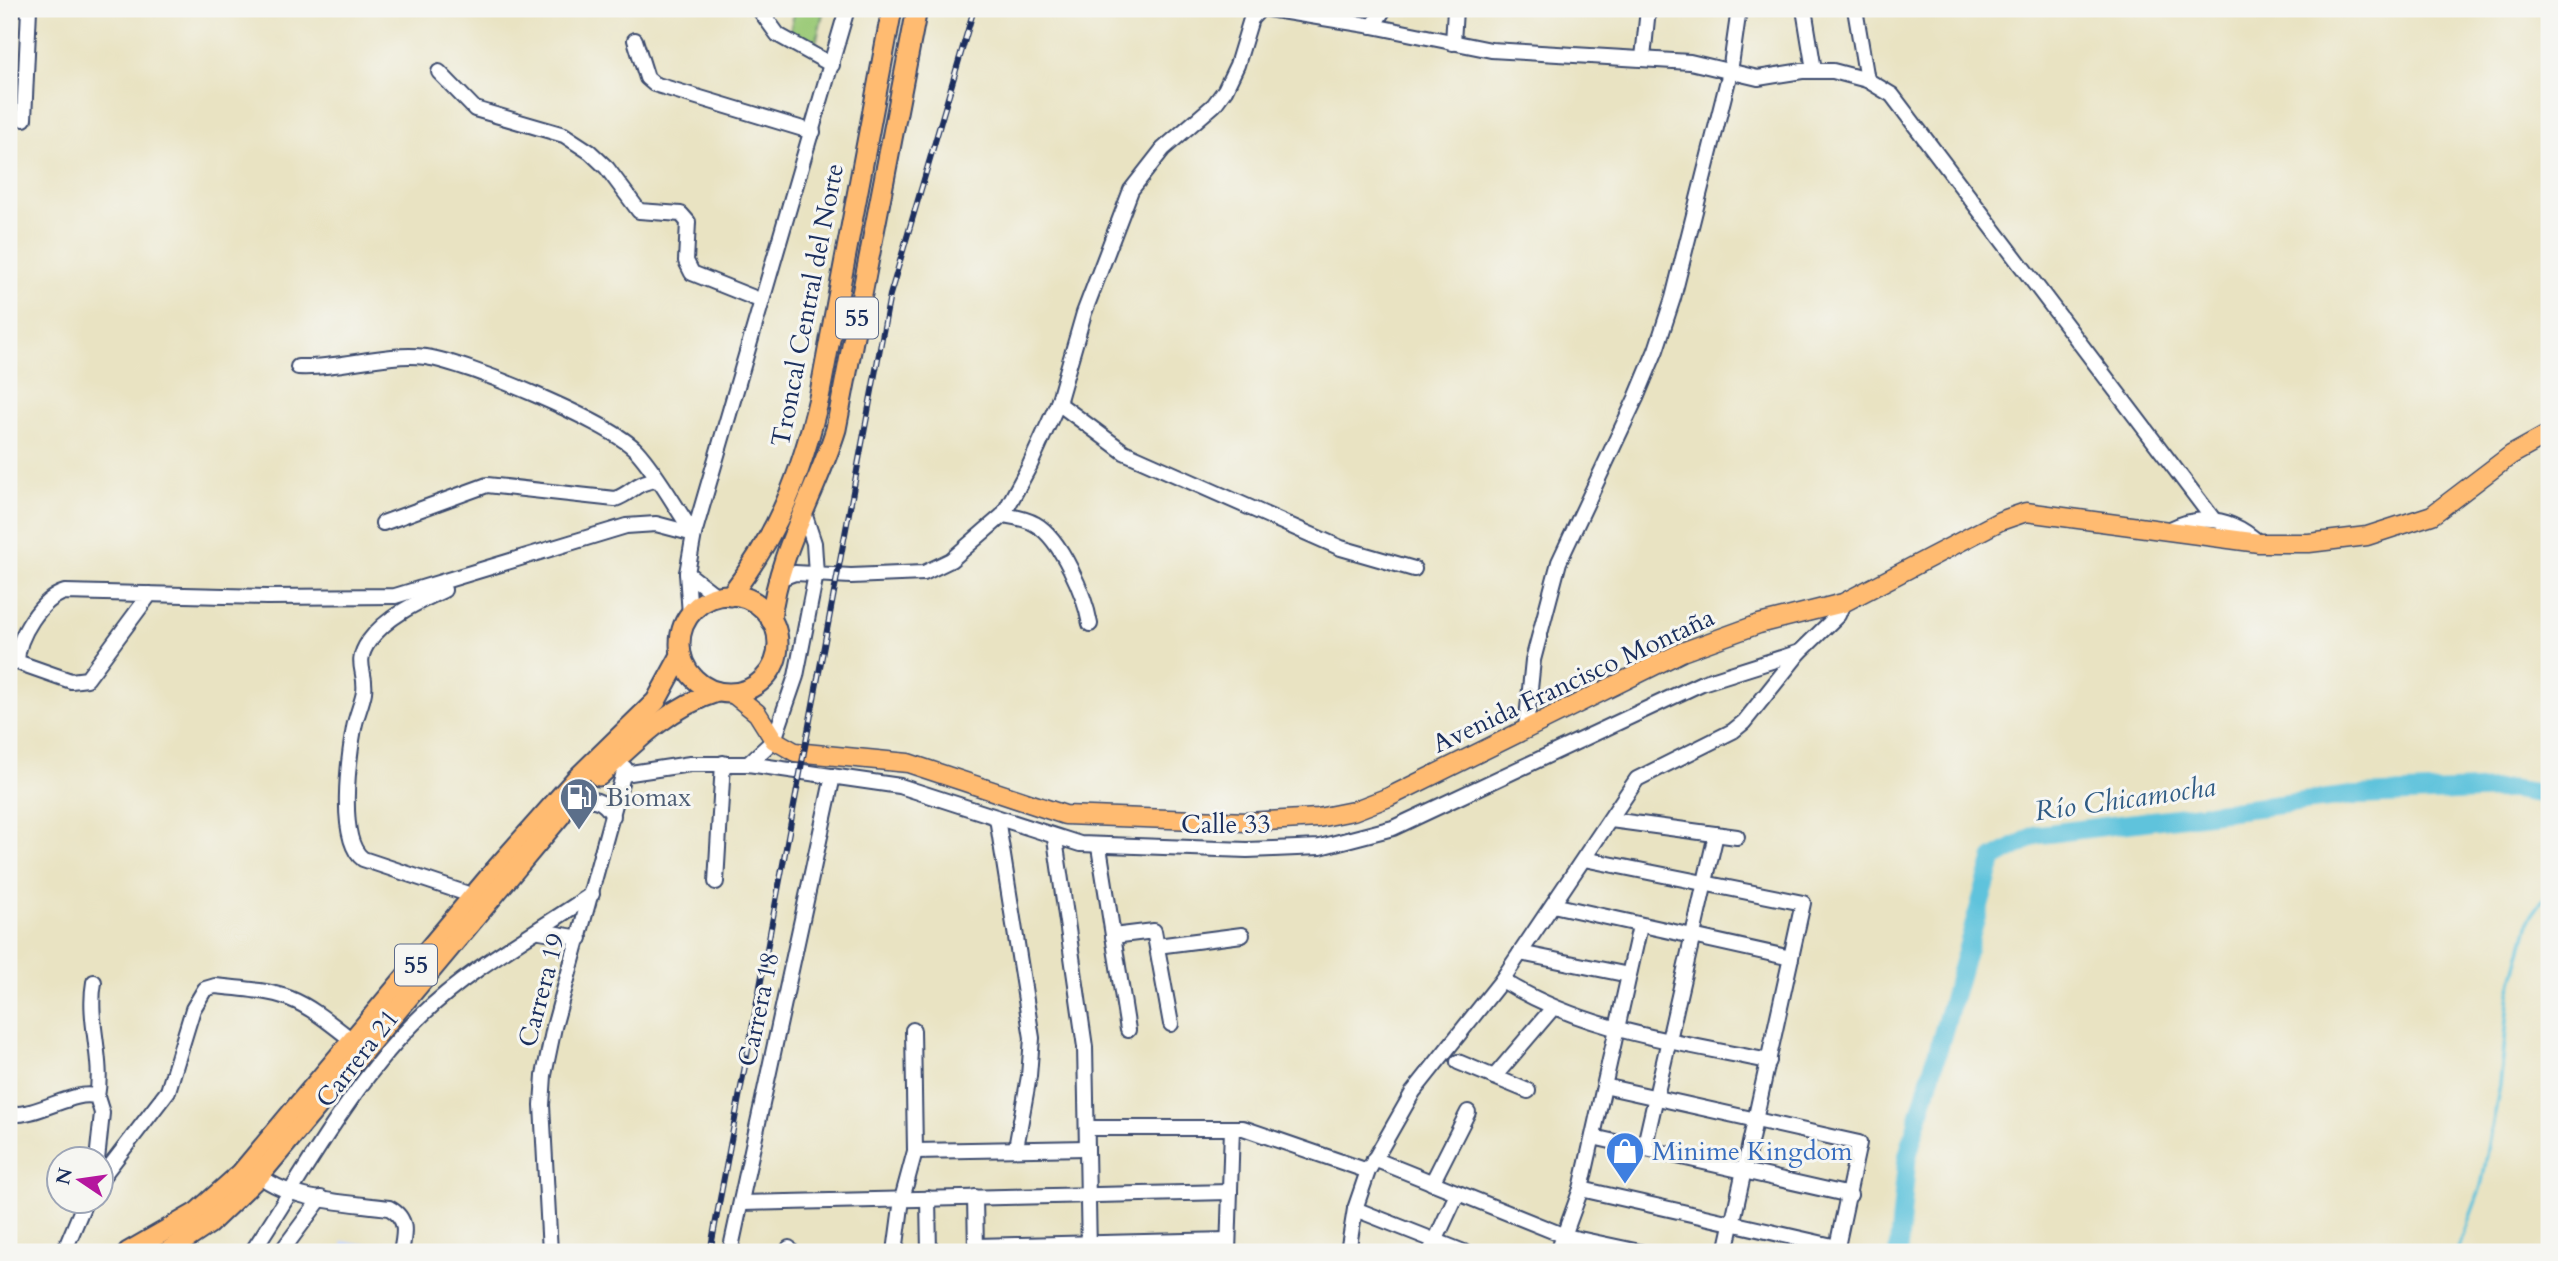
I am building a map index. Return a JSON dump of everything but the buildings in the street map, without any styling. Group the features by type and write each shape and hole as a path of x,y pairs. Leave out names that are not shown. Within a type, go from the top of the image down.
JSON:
{"highway":[{"name":"Troncal Central del Norte","path":"724,596 770,537 794,488 805,454 819,398 892,9"},
{"name":"Troncal Central del Norte","path":"771,620 776,580 828,453 841,405 917,9"},
{"name":"55","path":"128,1252 196,1213 254,1170 353,1041 474,896 575,780 656,701 681,655 681,634 690,615 703,603 724,596"},
{"path":"724,596 754,602 771,620"},
{"name":"55","path":"167,1252 209,1224 573,801 631,746 680,707 724,693 751,688 772,668 778,649 771,620"},
{"path":"681,655 691,676 724,693"}],"main road":[{"name":"Avenida Francisco Montaña","path":"774,740 804,754 908,763 1065,815 1247,822 1318,818 1353,811 1389,797 1682,652 1759,624 1843,603 2000,521 2026,512 2259,543 2309,543 2367,536 2432,515 2511,455 2549,434"},
{"path":"724,693 757,713 774,740"}],"street":[{"path":"24,119 29,9"},
{"path":"759,9 778,35 832,65"},
{"path":"690,615 687,573 694,534 847,9"},
{"path":"776,580 795,573 924,573 951,560 1003,515 1030,467 1058,403 1084,313 1131,190 1163,149 1214,104 1225,90 1237,65 1251,19 1260,9"},
{"path":"1268,9 1373,26 1491,50 1690,62 1758,78 1814,70 1833,71 1867,80 1892,95 2213,519"},
{"path":"1373,26 1384,9"},
{"path":"1452,43 1455,9"},
{"path":"1643,58 1648,9"},
{"path":"1525,728 1533,660 1545,605 1559,562 1656,350 1673,298 1730,72 1739,9"},
{"path":"1804,9 1814,70"},
{"path":"1855,9 1867,80"},
{"path":"635,40 647,78 654,84 813,132"},
{"path":"439,72 475,109 564,135 590,152 607,168 636,209 649,214 681,215 688,222 686,261 692,273 762,301"},
{"path":"298,367 328,368 408,357 450,363 548,401 617,437 634,449 694,534"},
{"path":"1058,403 1124,452 1341,548 1414,569"},
{"path":"383,523 487,485 615,499 626,495 641,481 657,480"},
{"path":"748,764 774,740 793,686 816,574 814,543 804,513"},
{"path":"1003,515 1036,524 1053,542 1076,582 1090,624"},
{"path":"2168,530 2182,523 2213,519 2246,531 2259,543"},
{"path":"150,594 83,681 71,681 17,662 22,641 34,618 57,594 74,590 150,594 395,596 626,526 656,524 694,534"},
{"path":"474,896 372,863 357,855 351,834 346,788 354,729 364,692 359,664 369,642 388,621 478,571"},
{"path":"687,573 724,596"},
{"path":"1348,1252 1355,1209 1371,1165 1413,1092 1502,980 1637,779 1733,731 1744,722 1800,652 1838,615 1843,603"},
{"name":"Calle 33","path":"624,774 667,766 748,764 900,786 1055,839 1099,847 1320,848 1361,839 1393,828 1702,683 1800,652"},
{"name":"Carrera 19","path":"550,1252 542,1116 544,1075 554,1027 631,746"},
{"path":"716,881 723,763"},
{"name":"Carrera 18","path":"730,1252 833,776"},
{"path":"573,801 591,798 600,802 613,816"},
{"path":"997,818 1032,1038 1029,1076 1016,1148"},
{"path":"1611,820 1737,837"},
{"path":"1644,1149 1716,834"},
{"path":"1055,839 1085,1047 1089,1248"},
{"path":"1099,847 1128,1030"},
{"path":"1584,859 1803,903 1726,1252"},
{"name":"Carrera 21","path":"252,1252 362,1083 391,1046 461,982 592,894"},
{"path":"1553,905 1791,958"},
{"path":"1558,1252 1581,1189 1640,926"},
{"path":"540,931 580,938"},
{"path":"1113,936 1154,932 1171,1024"},
{"path":"1157,946 1241,935"},
{"path":"1520,953 1629,975"},
{"path":"1502,980 1552,1009 1617,1030 1769,1061"},
{"path":"94,982 90,1003 100,1072 97,1097 102,1113 98,1146"},
{"path":"116,1159 168,1091 193,1009 205,989 215,986 282,993 299,1000 353,1041"},
{"path":"1494,1077 1552,1009"},
{"path":"895,1252 902,1199 915,1151 913,1030"},
{"path":"1458,1062 1528,1091"},
{"path":"1581,1189 1837,1247 1850,1195 1859,1143 1604,1086"},
{"path":"9,1114 33,1113 86,1095 97,1097"},
{"path":"1432,1183 1468,1112"},
{"path":"1087,1128 1232,1128 1262,1132 1432,1183 1607,1252"},
{"path":"975,1197 976,1249 1228,1246 1232,1128"},
{"path":"1593,1137 1850,1195"},
{"path":"915,1151 1087,1148"},
{"path":"254,1170 293,1191 389,1208 398,1213 405,1229 401,1252"},
{"path":"742,1203 1087,1193 1230,1192"},
{"path":"1433,1247 1457,1194"},
{"path":"281,1252 321,1198"},
{"path":"928,1198 929,1252"},
{"path":"1355,1209 1433,1247 1464,1252"},
{"path":"64,1252 79,1216"},
{"path":"1581,1241 1640,1252"}],"shaded area":[{"path":"343,1241 376,1245 374,1252 340,1252"}],"green space":[{"path":"795,9 824,9 816,42 789,35"}],"waterway":[{"name":"Río Chicamocha","path":"1898,1252 1907,1158 1993,859 2036,835 2348,796 2512,789 2549,795"},
{"path":"2457,1252 2481,1187 2500,1085 2510,993 2530,918 2549,891"}],"railway":[{"path":"710,1252 890,295 974,9"}],"place":[{"name":"Biomax","path":"579,831"},
{"name":"Minime Kingdom","path":"1625,1185"}]}
